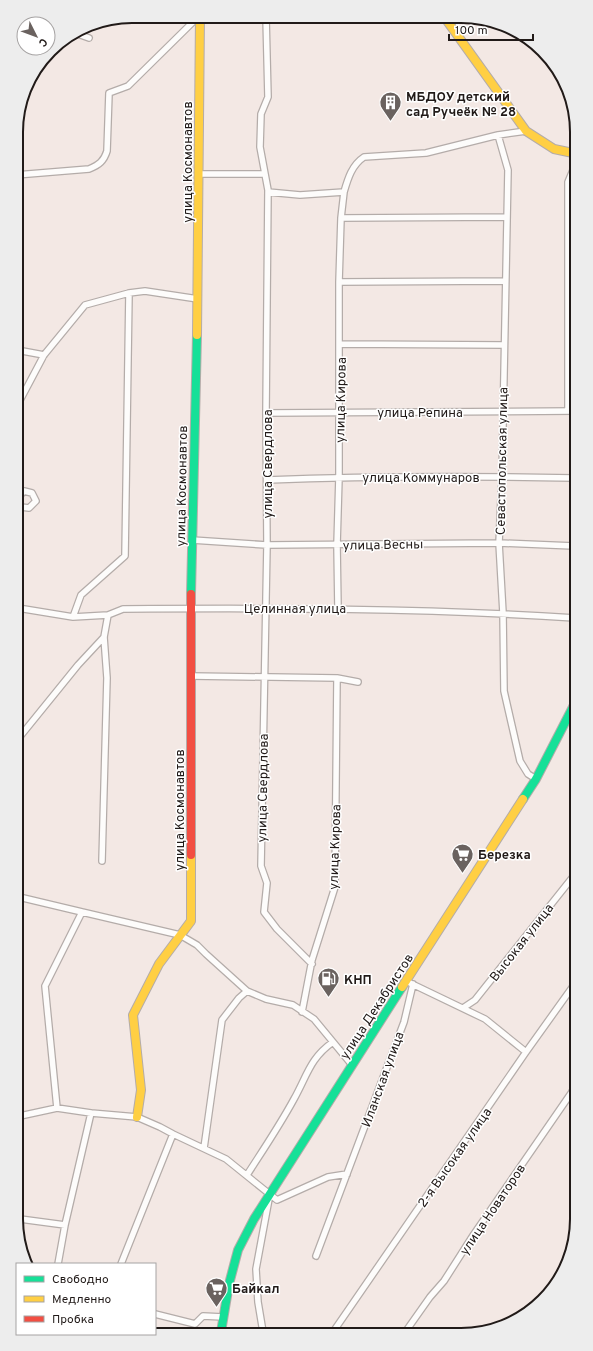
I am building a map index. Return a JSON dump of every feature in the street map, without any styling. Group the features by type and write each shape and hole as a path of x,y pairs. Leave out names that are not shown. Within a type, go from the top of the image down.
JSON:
{"street":[{"path":"23,175 90,169 98,165 104,159 107,151 109,93 128,86 192,23"},
{"name":"улица Космонавтов","path":"137,1117 141,1090 133,1015 159,964 191,920 191,608 198,299 199,23"},
{"name":"улица Свердлова","path":"266,23 268,97 261,114 260,147 268,192 266,413 267,545 261,866 267,883 264,912 277,929 312,964"},
{"path":"449,23 526,131 540,142 554,149 570,152"},
{"path":"82,36 89,38"},
{"name":"улица Кирова","path":"338,608 339,282 344,192 353,168 357,162 364,157 426,153 498,135 526,131"},
{"name":"Севастопольская улица","path":"498,135 508,170 502,476 499,543 503,613 504,691 520,761 528,774 536,779"},
{"path":"199,174 264,174"},
{"path":"570,177 568,182 570,335"},
{"path":"268,192 300,195 344,192"},
{"path":"342,218 507,217"},
{"path":"339,282 505,281"},
{"path":"23,395 44,356 85,305 129,293 145,291 198,299"},
{"path":"73,617 81,595 125,556 129,293"},
{"path":"340,344 504,345"},
{"path":"23,351 44,356"},
{"name":"улица Репина","path":"266,413 570,411"},
{"name":"улица Коммунаров","path":"267,480 339,477 502,476 570,478"},
{"path":"23,492 24,491 32,493 36,501 29,508 23,508"},
{"name":"улица Весны","path":"192,540 267,545 499,543 570,546"},
{"name":"Целинная улица","path":"23,609 73,617 108,615 123,609 338,608 503,613 570,618"},
{"path":"102,861 107,678 104,637 108,615"},
{"path":"23,733 78,665 104,637"},
{"path":"192,676 337,678 358,682"},
{"name":"улица Кирова","path":"302,1012 312,964 335,887 337,678"},
{"name":"улица Декабристов","path":"222,1328 229,1284 238,1250 254,1219 352,1065 410,982 536,779 570,713"},
{"name":"Высокая улица","path":"463,1008 475,1000 570,881"},
{"path":"23,898 180,935 197,945 247,991 266,999 293,1005 314,1019 352,1065"},
{"path":"57,1108 45,986 82,912"},
{"path":"410,982 485,1019 526,1052"},
{"name":"Иланская улица","path":"316,1256 404,1022 410,982"},
{"name":"2-я Высокая улица","path":"336,1328 570,990"},
{"path":"204,1148 222,1020 239,998 247,991"},
{"path":"475,1000 476,1015"},
{"path":"247,1175 294,1100 314,1060 323,1050 334,1042"},
{"name":"улица Новаторов","path":"408,1328 430,1297 444,1281 474,1234 570,1095"},
{"path":"23,1115 57,1108 137,1117 226,1159 277,1200 328,1177 347,1174"},
{"path":"58,1263 65,1226 91,1113"},
{"path":"121,1263 173,1134"},
{"path":"262,1328 258,1302 256,1269 269,1195"},
{"path":"23,1219 65,1226"},
{"path":"156,1314 195,1324 203,1316 224,1318"}],"traffic: fast":[{"path":"191,594 197,335"},
{"path":"523,799 536,779 570,713"},
{"path":"222,1328 229,1284 238,1250 254,1219 402,987"}],"traffic: slow":[{"path":"197,335 200,23"},
{"path":"449,23 526,131 554,149 570,152"},
{"path":"402,987 523,799"},
{"path":"137,1117 141,1090 133,1015 159,964 191,921 191,855"}],"traffic: jam":[{"path":"191,594 191,855"}],"place":[{"name":"МБДОУ детский сад Ручеёк № 28","path":"391,122"},
{"name":"Березка","path":"463,874"},
{"name":"КНП","path":"329,998"},
{"name":"Байкал","path":"217,1308"}]}
